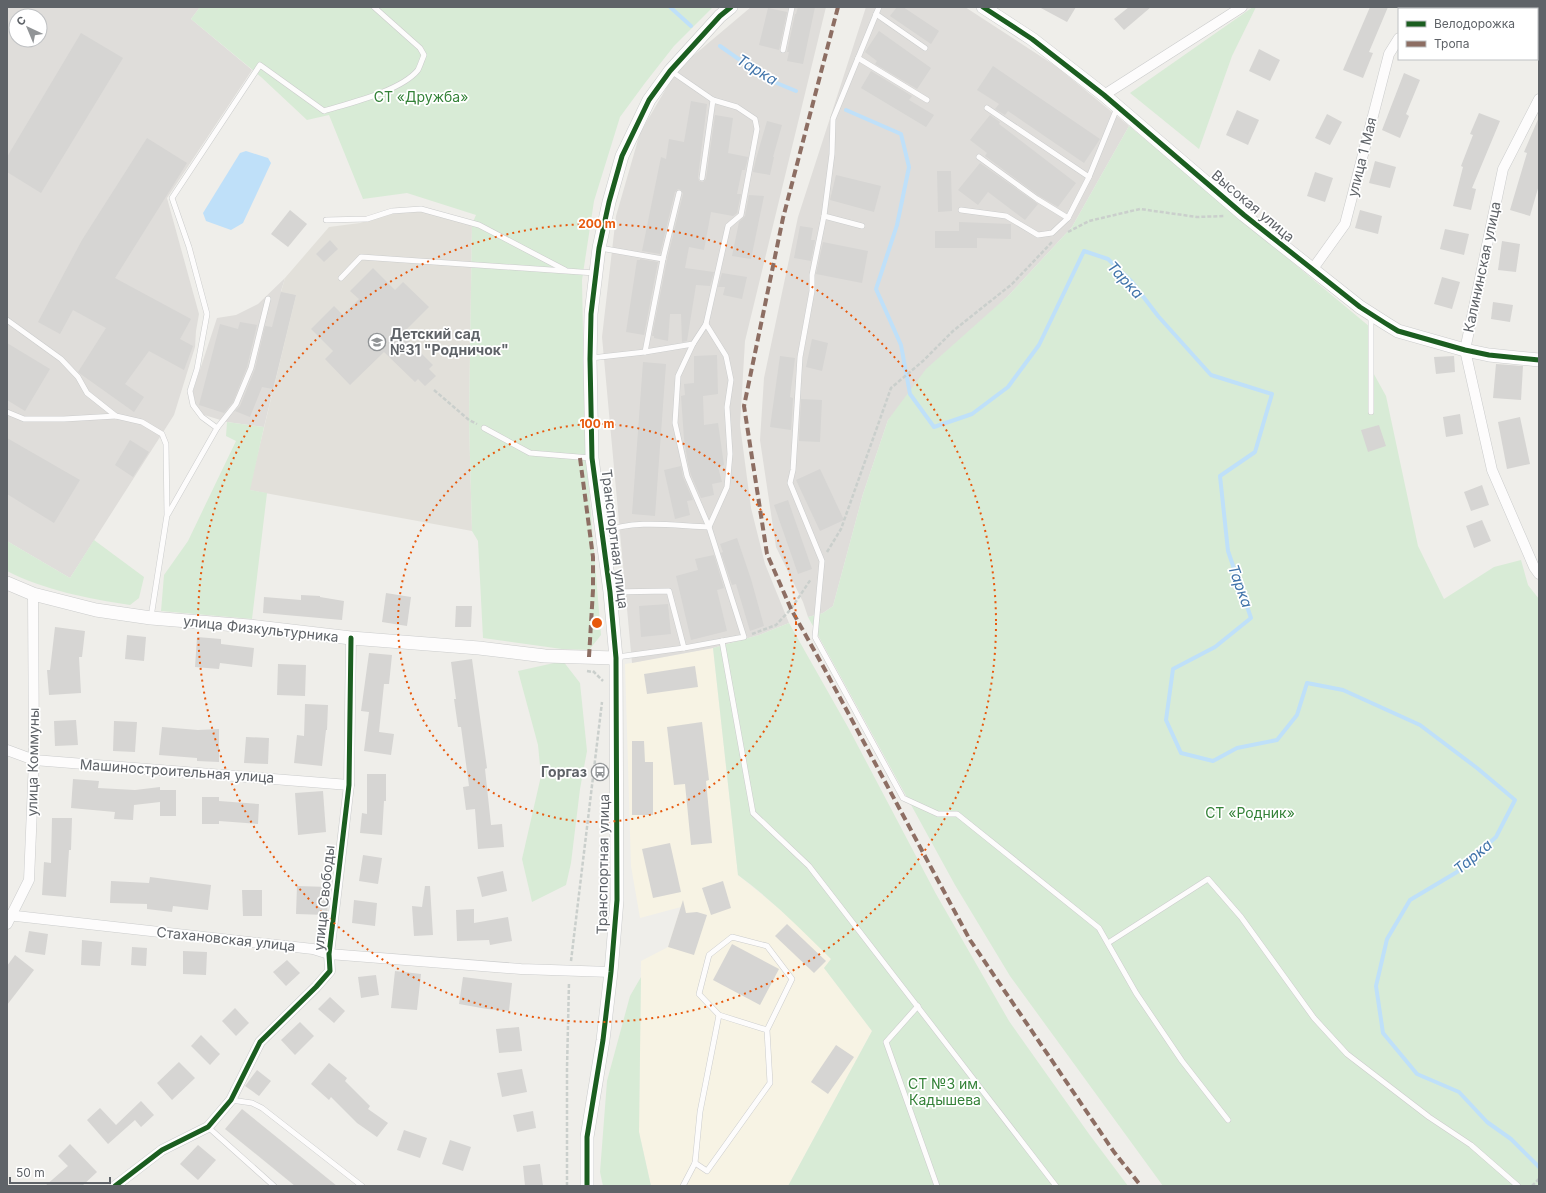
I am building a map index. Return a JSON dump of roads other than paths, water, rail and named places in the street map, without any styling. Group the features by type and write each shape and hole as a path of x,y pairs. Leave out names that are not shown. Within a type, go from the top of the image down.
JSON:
{"street":[{"name":"Транспортная улица","path":"587,1186 587,1137 603,1040 617,900 616,658 610,592 592,458 590,358 591,314 599,248 609,202 622,156 649,100 670,71 724,11 731,7"},
{"name":"Высокая улица","path":"983,7 1032,39 1104,95 1244,215 1312,270 1371,314 1398,331 1465,350 1496,356 1539,360"},
{"path":"1104,95 1242,7"},
{"name":"улица 1 Мая","path":"1312,270 1345,224 1389,54 1398,40"},
{"name":"Калининская улица","path":"1539,99 1503,168 1465,350 1492,470 1534,567 1539,574"},
{"name":"улица Физкультурника","path":"7,583 33,594 96,610 151,618 249,626 351,638 479,648 545,656 616,658"},
{"name":"улица Коммуны","path":"9,918 29,880 34,760 33,594"},
{"name":"улица Свободы","path":"115,1186 162,1150 208,1127 231,1100 260,1042 316,987 330,971 329,954 349,785 351,638"},
{"name":"Машиностроительная улица","path":"7,750 34,760 349,785"},
{"name":"Стахановская улица","path":"9,918 312,948 329,954 521,969 611,972"}],"lane":[{"path":"217,428 202,417 193,405 190,391 197,369 207,314 172,198 260,65 324,111 385,92 404,81 418,70 424,55 420,48 374,7"},
{"path":"783,50 792,7"},
{"path":"879,7 833,119 832,154 824,216 812,275 812,291 800,357 790,483 822,561 815,637 903,798 938,814 957,814 1099,928 1136,993 1173,1048 1228,1120"},
{"path":"876,14 926,48"},
{"path":"858,58 927,100"},
{"path":"616,658 744,637 709,527 686,476 675,423 678,376 693,344 706,324 728,226 741,215 757,129 755,119 737,107 713,100 670,71"},
{"path":"702,178 713,100"},
{"path":"961,210 1006,216 1038,235 1052,233 1068,218 1089,177 1118,107"},
{"path":"987,108 1089,177"},
{"path":"979,157 1068,218"},
{"path":"645,352 663,259 679,193"},
{"path":"326,220 368,219 392,211 421,209 479,225 567,272"},
{"path":"824,216 862,226"},
{"path":"599,248 663,259"},
{"path":"341,278 361,257 597,274"},
{"path":"167,515 217,428 236,404 251,368 268,299"},
{"path":"1371,314 1371,412"},
{"path":"7,320 61,360 78,377 87,393 116,416"},
{"path":"706,324 726,356 731,380 727,407 730,454 727,487 709,527"},
{"path":"590,358 645,352 693,344"},
{"path":"7,412 24,419 64,419 116,416 142,422 162,434 166,444 167,515 151,618"},
{"path":"484,428 530,453 592,458"},
{"path":"602,533 616,527 639,525 709,527"},
{"path":"610,592 669,591 684,648"},
{"path":"722,641 753,814 810,866 1056,1186"},
{"path":"1108,943 1208,879 1241,917 1314,1018 1347,1054 1429,1117 1471,1145 1518,1186"},
{"path":"696,1163 706,1171 770,1083 767,1030 792,979 766,946 732,937 709,955 699,994 719,1015 767,1030"},
{"path":"918,1006 886,1042 937,1186"},
{"path":"683,1186 696,1163 700,1112 719,1015"},
{"path":"231,1100 252,1103 262,1108 362,1186"},
{"path":"208,1127 274,1186"}],"water":[{"path":"246,151 268,158 271,163 243,223 231,230 206,221 203,213 240,153"}],"waterway":[{"name":"Тарка","path":"670,7 691,26"},
{"name":"Тарка","path":"720,46 767,79 796,91"},
{"name":"Тарка","path":"846,110 901,134 909,167 897,225 876,289 901,345 910,394 934,427 972,414 1008,387 1039,345 1084,251 1108,259 1132,282 1158,316 1211,375 1272,394 1255,452 1220,476 1228,551 1251,618 1215,647 1173,669 1166,720 1181,753 1213,761 1237,748 1277,740 1297,715 1307,683 1343,690 1420,725 1477,768 1515,800 1496,837 1457,872 1410,900 1387,939 1376,986 1383,1033 1417,1074 1459,1092 1487,1122 1511,1139 1539,1167"}],"place":[{"name":"Детский сад №31 \"Родничок\"","path":"377,342"},
{"name":"Горгаз","path":"600,772"}],"park label":[{"name":"СТ «Дружба»","path":"421,97"},
{"name":"СТ «Родник»","path":"1250,813"},
{"name":"СТ №3 им. Кадышева","path":"945,1092"}]}
